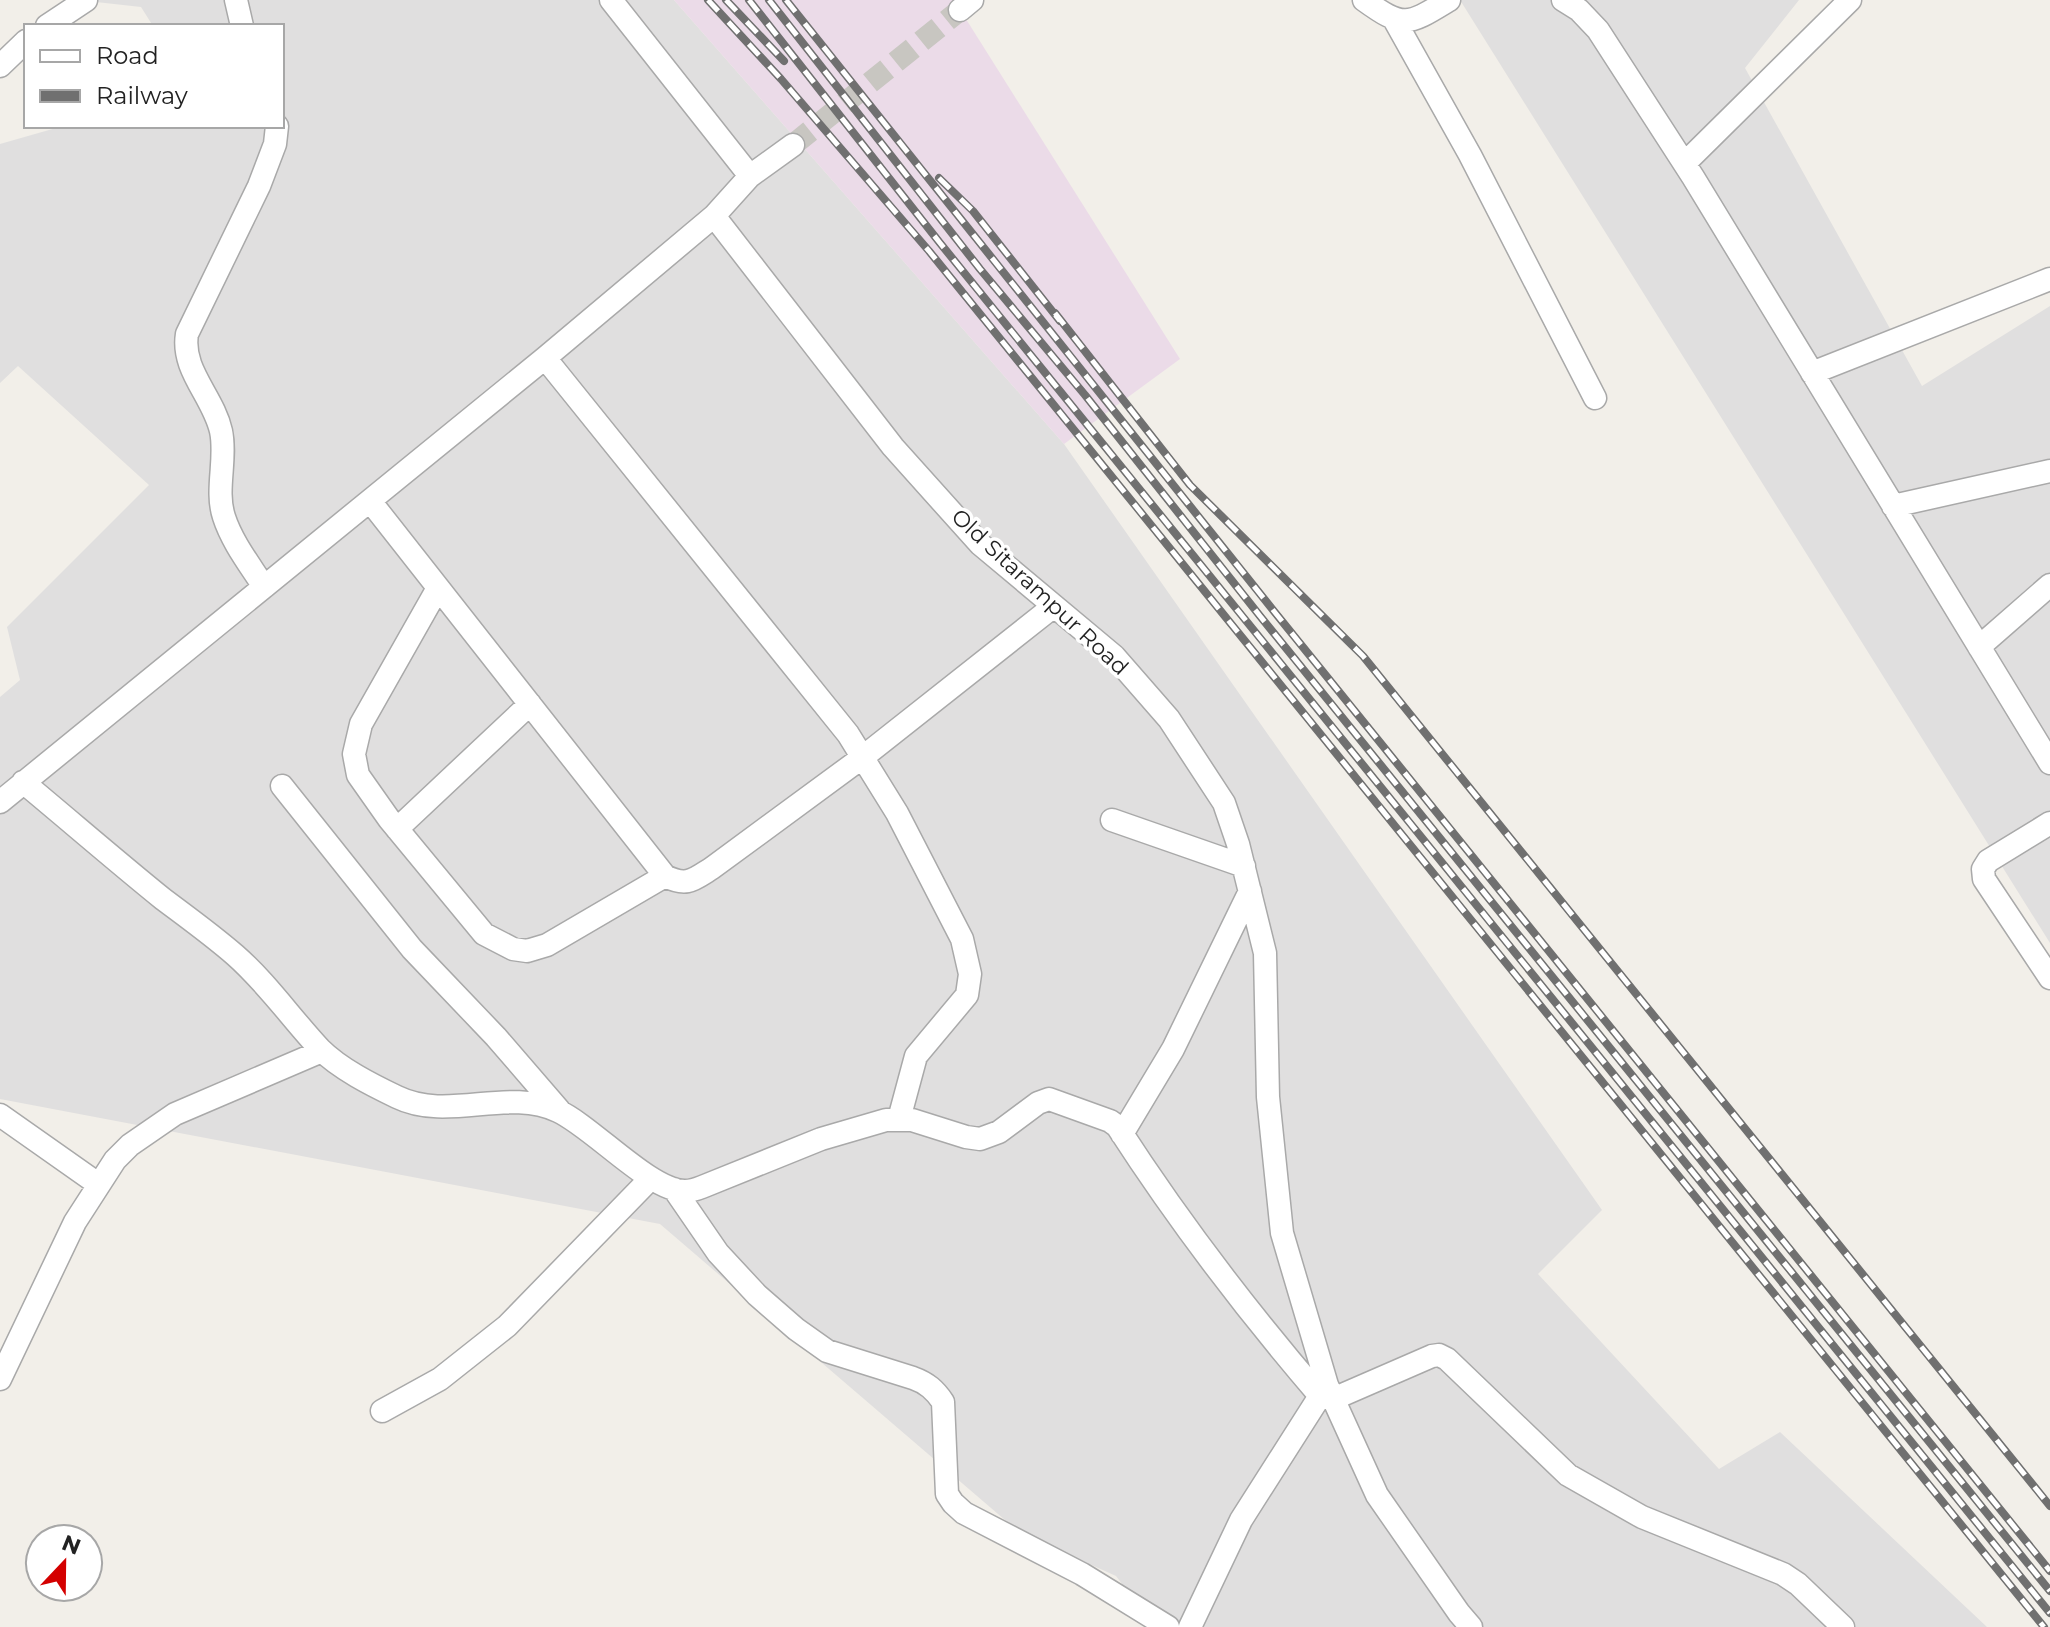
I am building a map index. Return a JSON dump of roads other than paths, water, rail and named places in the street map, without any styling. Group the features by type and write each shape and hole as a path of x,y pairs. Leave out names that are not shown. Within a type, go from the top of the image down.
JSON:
{"street":[{"path":"50,24 86,0"},
{"path":"236,0 242,24"},
{"path":"611,0 750,176"},
{"path":"1364,0 1395,21 1470,155 1595,398"},
{"path":"1395,21 1413,19 1449,0"},
{"path":"1563,0 1579,10 1598,30 1685,163 2050,763"},
{"path":"1685,163 1850,0"},
{"path":"0,66 24,43"},
{"path":"264,587 223,515 220,498 221,432 214,410 189,364 185,347 187,334 259,186 275,144 277,128"},
{"path":"0,802 545,358 714,216 750,176 793,145"},
{"name":"Old Sitarampur Road","path":"714,216 893,447 980,544 1114,656 1169,719 1224,803 1244,866 1265,953 1268,1097 1282,1233 1327,1394 1377,1495 1471,1627"},
{"path":"1812,373 2050,279"},
{"path":"545,358 848,734 897,813 962,939 970,974 967,995 916,1056 899,1119"},
{"path":"1893,506 2050,471"},
{"path":"370,501 665,876 678,882 691,881 863,757 1054,606"},
{"path":"1979,647 2050,585"},
{"path":"438,588 361,724 354,754 358,775 397,829 484,934 513,949 527,951 547,945 665,876"},
{"path":"397,829 530,704"},
{"path":"23,782 233,953 322,1051 381,1089 418,1105 438,1107 541,1104 576,1120 651,1178 674,1189 686,1192 702,1187 821,1139 886,1120 928,1123 980,1139 999,1132 1038,1103 1049,1099 1110,1121 1246,1309 1327,1394"},
{"path":"282,786 412,949 562,1112"},
{"path":"1112,820 1244,866"},
{"path":"2050,823 1988,861 1983,869 1984,879 2050,978"},
{"path":"1122,1134 1173,1049 1250,891"},
{"path":"1,1375 75,1222 98,1184 130,1145 175,1114 322,1051"},
{"path":"0,1115 98,1184"},
{"path":"382,1411 440,1379 507,1326 651,1178"},
{"path":"674,1189 718,1253 757,1295 796,1329 827,1351 913,1378 926,1383 936,1392 943,1402 947,1494 964,1513 1082,1574 1168,1627"},
{"path":"1190,1627 1241,1520 1327,1394 1439,1355 1447,1359 1568,1475 1642,1517 1783,1574 1798,1584 1843,1627"}],"tunnel":[{"path":"793,145 960,10"}],"railway":[{"path":"708,0 781,79 929,251 2044,1627"},
{"path":"726,0 784,61"},
{"path":"749,0 940,243 2050,1613"},
{"path":"769,0 980,269 2050,1591"},
{"path":"786,0 1273,610 2050,1571"},
{"path":"939,178 973,211 1060,321"},
{"path":"1055,313 1190,485 1363,656 2050,1506"}]}
